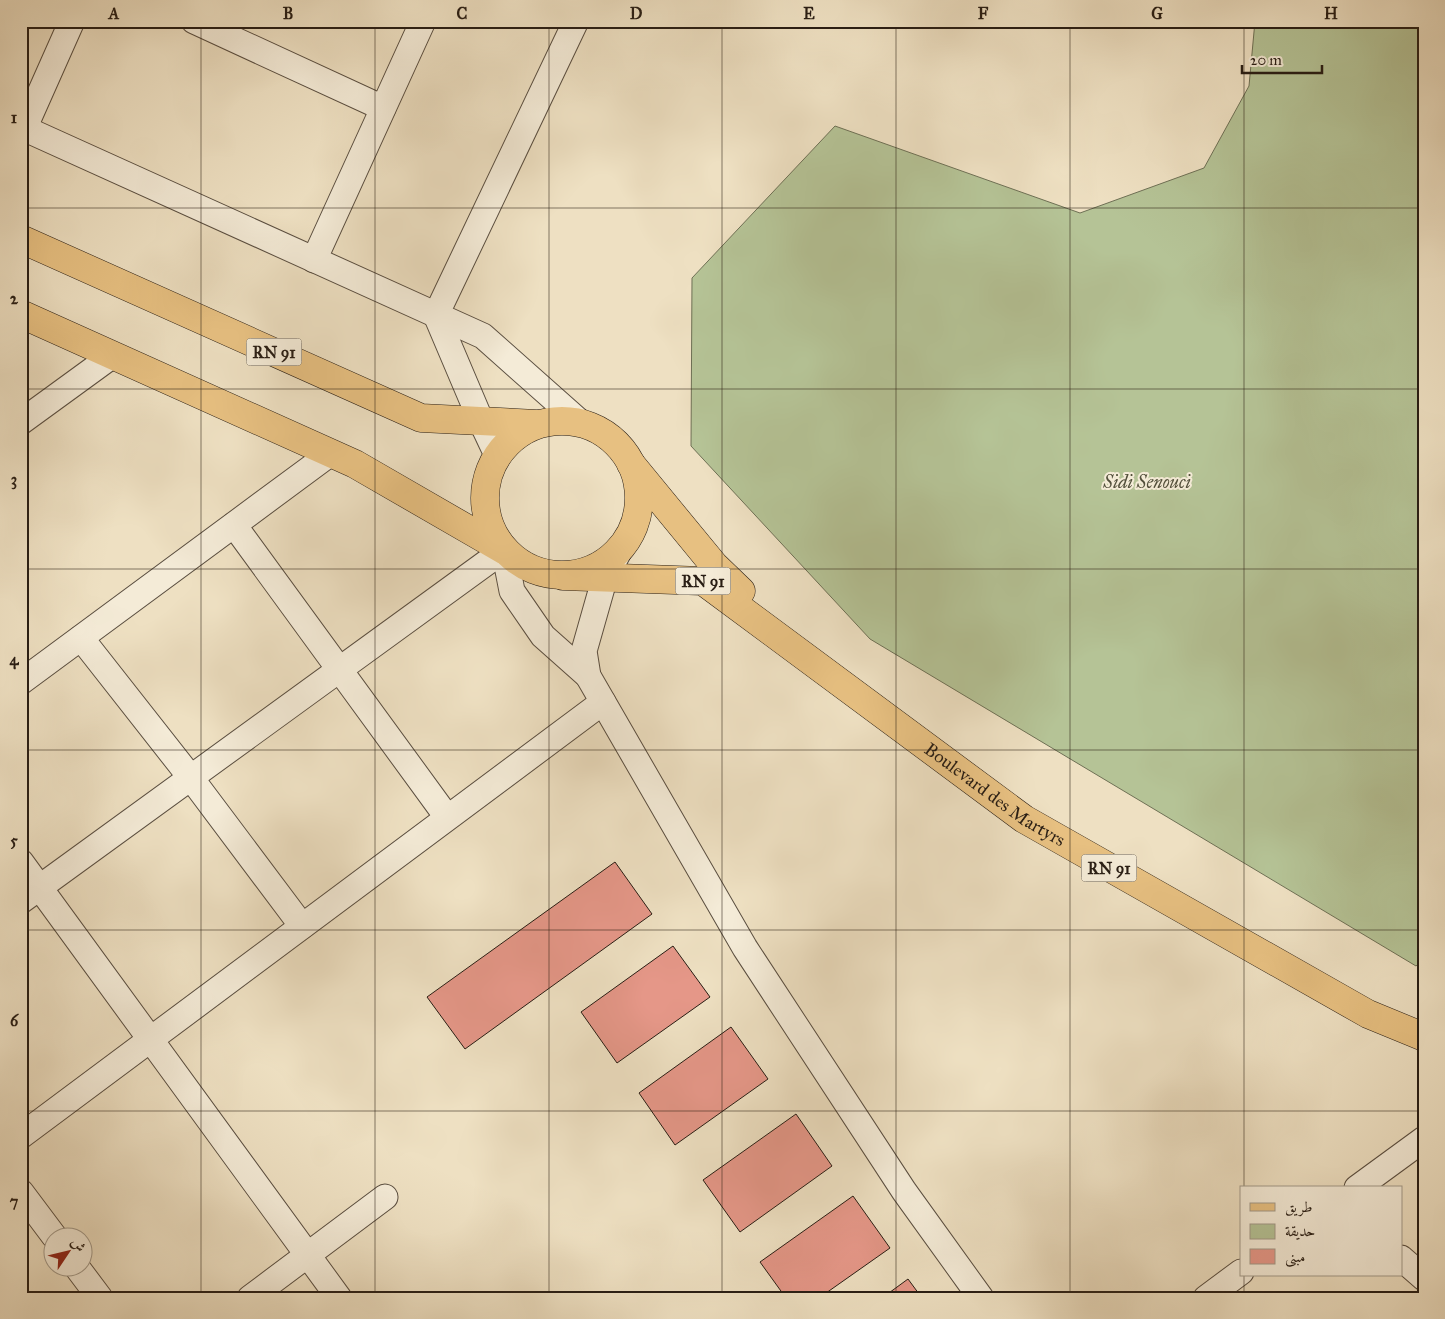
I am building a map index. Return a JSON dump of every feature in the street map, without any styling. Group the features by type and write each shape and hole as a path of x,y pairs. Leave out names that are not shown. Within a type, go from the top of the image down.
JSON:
{"main road":[{"name":"RN 91","path":"21,239 421,418 537,424"},
{"path":"21,314 355,464 504,550 521,564 541,573 563,576 585,572 605,563 621,548 633,529 638,507 638,485 631,464 619,446 602,432 581,423 559,420 537,424 515,436 497,454 486,478 484,503 490,528 504,550"},
{"name":"RN 91","path":"631,464 714,566 815,664"},
{"name":"RN 91","path":"563,576 703,581 815,664"},
{"name":"Boulevard des Martyrs","path":"815,664 1024,820 1368,1014 1424,1037"}],"street":[{"path":"72,21 23,128 482,336 581,423"},
{"path":"194,21 383,108"},
{"path":"314,260 423,21"},
{"path":"497,454 466,388 436,315 576,21"},
{"path":"21,422 114,355"},
{"path":"421,418 457,404 466,388"},
{"path":"21,682 331,453"},
{"path":"234,525 447,818"},
{"path":"588,676 584,651 605,577 621,548"},
{"path":"30,894 504,550 512,591 543,636 588,676 745,948 904,1191 980,1298"},
{"path":"81,638 191,778 302,926"},
{"path":"21,1136 603,702"},
{"path":"21,862 30,894 150,1039 339,1298"},
{"path":"1360,1186 1424,1140"},
{"path":"21,1192 46,1226"},
{"path":"250,1298 385,1198"},
{"path":"1402,1259 1424,1278"},
{"path":"1206,1298 1240,1273"},
{"path":"84,1276 100,1298"}],"green space":[{"name":"Sidi Senouci","path":"1255,21 1424,21 1424,959 1416,966 870,639 691,446 692,278 835,126 1080,213 1204,168 1249,86"}],"building":[{"path":"615,862 652,914 465,1049 427,997"},
{"path":"673,946 710,997 617,1063 581,1012"},
{"path":"731,1027 768,1079 675,1145 639,1093"},
{"path":"796,1114 832,1166 740,1232 703,1180"},
{"path":"853,1196 890,1248 819,1298 786,1298 760,1262"},
{"path":"908,1279 922,1298 882,1298"}]}
